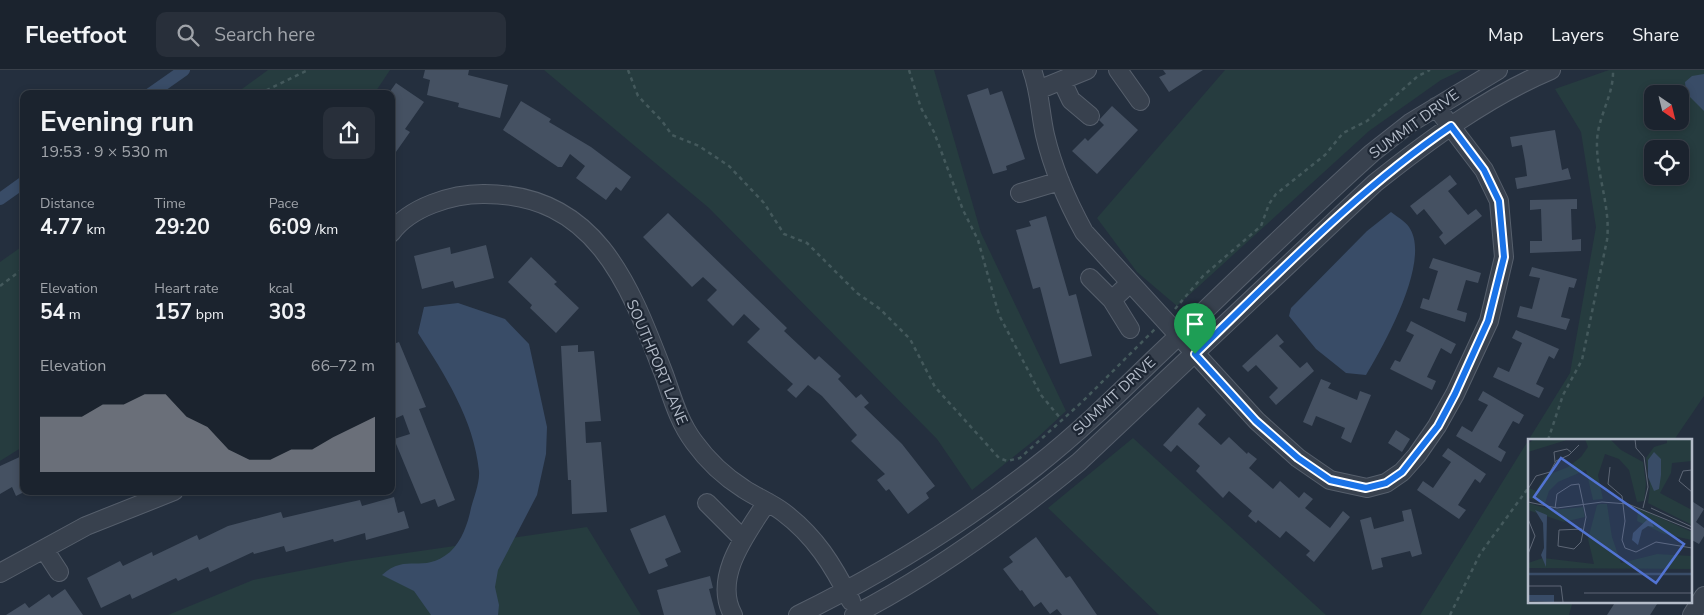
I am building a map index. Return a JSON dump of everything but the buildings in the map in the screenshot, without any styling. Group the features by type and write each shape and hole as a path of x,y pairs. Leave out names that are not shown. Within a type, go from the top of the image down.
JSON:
{"street":[{"path":"1032,70 1038,90 1045,135 1060,181 1084,232 1256,421 1298,458 1330,480 1366,488 1386,483 1402,472 1438,426 1455,394 1488,321 1504,257 1499,201 1484,170 1436,107"},
{"path":"1118,70 1140,101"},
{"name":"SUMMIT DRIVE","path":"798,615 846,591 911,553 986,504 1036,466 1179,336 1366,158 1410,123 1498,70"},
{"name":"SUMMIT DRIVE","path":"857,614 947,560 1030,501 1099,443 1375,183 1414,151 1489,103 1551,70"},
{"path":"1038,90 1074,74 1072,100 1090,116"},
{"path":"1020,193 1060,181"},
{"name":"SOUTHPORT LANE","path":"395,229 404,220 421,210 458,197 478,194 520,197 540,202 568,216 599,243 626,290 649,339 676,411 693,441 722,473 802,527 820,546 839,576 857,614"},
{"path":"1090,278 1112,300 1130,330"},
{"path":"1112,300 1130,283"},
{"path":"0,573 106,517 164,495"},
{"path":"733,615 727,604 728,578 737,548 767,502"},
{"path":"707,503 743,539"},
{"path":"44,549 59,572"},
{"path":"1692,615 1704,596"}],"path":[{"path":"267,90 308,70"},
{"path":"628,70 638,96 655,112 672,135 699,146 729,166 764,202 784,234 807,244 857,293 880,308 904,332 910,339 935,387 996,456 1007,461 1020,458 1082,402 1164,320 1203,276 1261,226 1269,204 1276,194 1325,155 1342,133 1367,121 1418,76 1430,70"},
{"path":"909,70 921,108 934,132 964,210 978,240 999,315 1041,395 1061,419"},
{"path":"1548,439 1563,395 1582,360 1607,240 1608,225 1600,177 1597,140 1610,92 1613,70"},
{"path":"0,286 20,271"},
{"path":"1450,615 1480,554 1528,488"}],"green space":[{"path":"268,70 390,70 377,90 240,90"},
{"path":"544,70 934,70 981,233 1066,411 1037,438 972,490 937,439 709,208"},
{"path":"1225,70 1462,70 1441,80 1369,131 1177,306 1137,272 1097,218"},
{"path":"1609,70 1704,70 1704,396 1675,439 1529,439 1570,373 1596,227 1581,132 1555,89"},
{"path":"20,248 20,448 0,461 0,262"},
{"path":"1133,438 1326,615 1159,615 1048,508"},
{"path":"1528,441 1528,602 1573,602 1569,615 1420,615"},
{"path":"587,527 641,615 168,615 253,580 351,561"}],"water":[{"path":"1704,74 1704,111 1689,96 1689,85 1685,85 1685,82 1692,76"},
{"path":"1391,212 1409,227 1414,242 1415,260 1410,280 1394,324 1366,375 1346,373 1316,349 1289,316 1291,308 1367,231"},
{"path":"458,303 505,319 529,344 547,427 546,454 537,495 498,570 495,587 499,605 498,615 431,615 414,591 382,575 399,565 431,562 440,559 450,552 464,532 478,485 479,471 476,452 465,416 448,382 418,333 424,307"}],"waterway":[{"path":"156,90 184,70"},
{"path":"0,199 20,185"}],"route":[{"path":"1451,126 1466,144 1484,170 1499,201 1504,257 1488,321 1455,394 1438,426 1402,472 1386,483 1366,488 1330,480 1298,458 1256,421 1195,354 1375,183 1414,151 1451,126"}]}
